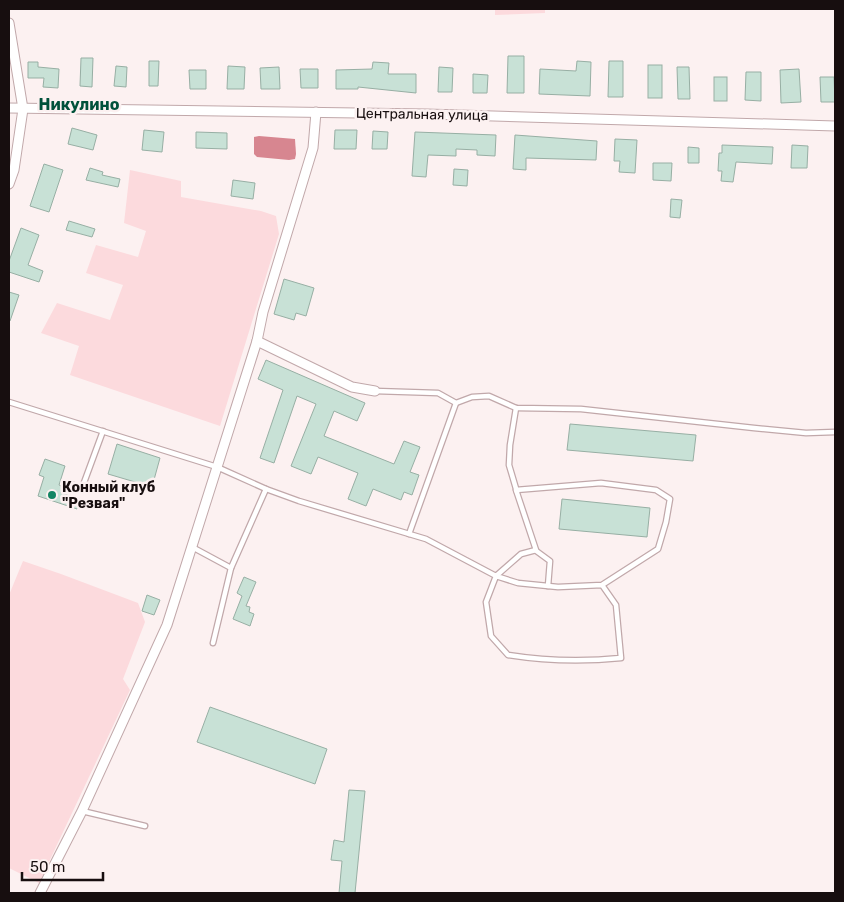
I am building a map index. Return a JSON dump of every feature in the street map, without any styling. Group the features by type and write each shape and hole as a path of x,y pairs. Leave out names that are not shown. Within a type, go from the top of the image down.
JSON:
{"street":[{"path":"9,23 24,109 14,170 9,184"},
{"name":"Центральная улица","path":"9,108 44,107 427,114 835,126"},
{"path":"40,893 82,811 167,625 218,468 314,148 316,112"},
{"path":"257,341 352,387 375,391"}],"lane":[{"path":"375,391 438,393 456,403"},
{"path":"408,534 456,403 472,397 489,396 516,408 581,410 806,433 835,432"},
{"path":"9,402 218,468 299,501 426,539 496,576 518,583 548,586 602,585 658,549 670,499 656,490 601,484 516,490"},
{"path":"516,408 509,465 536,550 550,561 548,586"},
{"path":"68,483 82,488 103,431"},
{"path":"213,643 231,568 266,489"},
{"path":"192,548 231,568"},
{"path":"536,550 522,554 496,576 486,602 491,636 508,655 544,660 595,661 621,658 616,605 602,585"},
{"path":"82,811 145,826"}],"shaded area":[{"path":"495,9 545,9 545,13 495,15"},
{"path":"254,137 295,139 295,159 257,157 254,154"},
{"path":"130,170 181,181 181,197 261,211 276,216 279,234 220,426 70,375 79,346 41,333 57,303 110,320 123,285 86,273 96,245 138,257 146,231 124,223"},
{"path":"23,561 138,603 145,622 123,679 130,690 39,883 9,868 9,595"}],"building":[{"path":"508,56 524,56 524,93 507,93"},
{"path":"81,58 93,58 92,87 80,86"},
{"path":"149,61 159,61 158,86 149,86"},
{"path":"577,61 591,62 590,96 539,94 540,69 576,71"},
{"path":"609,61 623,61 623,97 608,97"},
{"path":"28,62 38,62 38,67 59,69 58,88 43,87 44,78 28,78"},
{"path":"373,62 389,63 388,74 416,74 416,93 358,87 358,89 336,89 336,70 372,69"},
{"path":"648,65 662,65 662,98 648,98"},
{"path":"116,66 127,67 126,87 114,86"},
{"path":"228,66 245,67 244,89 227,89"},
{"path":"279,67 280,89 261,89 260,68"},
{"path":"439,67 453,68 452,92 438,92"},
{"path":"677,67 689,67 690,99 678,99"},
{"path":"300,69 318,69 318,88 301,88"},
{"path":"799,69 801,102 781,103 780,70"},
{"path":"189,70 206,70 206,89 190,89"},
{"path":"746,72 761,72 761,101 745,100"},
{"path":"473,74 488,75 487,93 473,93"},
{"path":"714,77 727,77 727,101 714,101"},
{"path":"820,77 834,77 835,102 821,102"},
{"path":"72,128 97,135 93,150 68,144"},
{"path":"144,130 164,132 162,152 142,150"},
{"path":"335,130 357,130 356,149 334,149"},
{"path":"373,131 388,132 387,149 372,149"},
{"path":"196,132 227,133 227,149 196,148"},
{"path":"415,132 496,135 495,156 477,155 477,150 456,149 456,156 428,155 426,177 412,176"},
{"path":"515,135 597,141 596,160 526,158 526,170 513,169"},
{"path":"615,139 637,140 635,173 619,172 620,161 614,161"},
{"path":"722,145 773,147 772,164 736,162 733,182 721,181 722,171 718,171 719,153 722,153"},
{"path":"792,145 808,146 807,168 791,168"},
{"path":"688,147 699,148 699,163 688,163"},
{"path":"653,163 672,163 671,181 653,180"},
{"path":"44,164 63,170 49,212 30,206"},
{"path":"90,168 103,172 102,175 120,179 118,187 86,180"},
{"path":"454,169 468,170 467,186 453,185"},
{"path":"233,180 255,183 253,199 231,196"},
{"path":"671,199 682,200 680,218 670,217"},
{"path":"69,221 95,229 92,237 66,230"},
{"path":"21,228 39,235 28,265 43,271 39,282 9,272 9,261"},
{"path":"284,279 314,288 306,316 296,313 294,320 274,314"},
{"path":"9,292 19,295 10,321 9,321"},
{"path":"266,360 365,403 357,421 334,411 324,436 394,464 404,441 420,447 410,472 419,475 412,495 404,492 401,500 373,489 366,506 348,499 358,473 318,457 311,474 291,466 316,404 297,396 274,463 260,458 283,390 258,379"},
{"path":"570,424 696,435 693,461 567,450"},
{"path":"117,444 160,458 152,487 108,474"},
{"path":"45,459 65,466 59,485 63,487 61,493 80,499 77,509 38,496 44,477 39,475"},
{"path":"562,499 650,508 647,537 559,529"},
{"path":"244,577 256,582 246,606 250,607 249,612 254,614 250,626 233,619 242,596 237,593"},
{"path":"147,595 160,600 154,615 142,611"},
{"path":"210,707 327,749 315,784 197,742"},
{"path":"349,790 365,791 355,893 339,893 342,861 331,860 334,840 344,842"}],"place":[{"name":"Конный клуб \"Резвая\"","path":"52,495"}],"district":[{"name":"Никулино","path":"79,104"}]}
